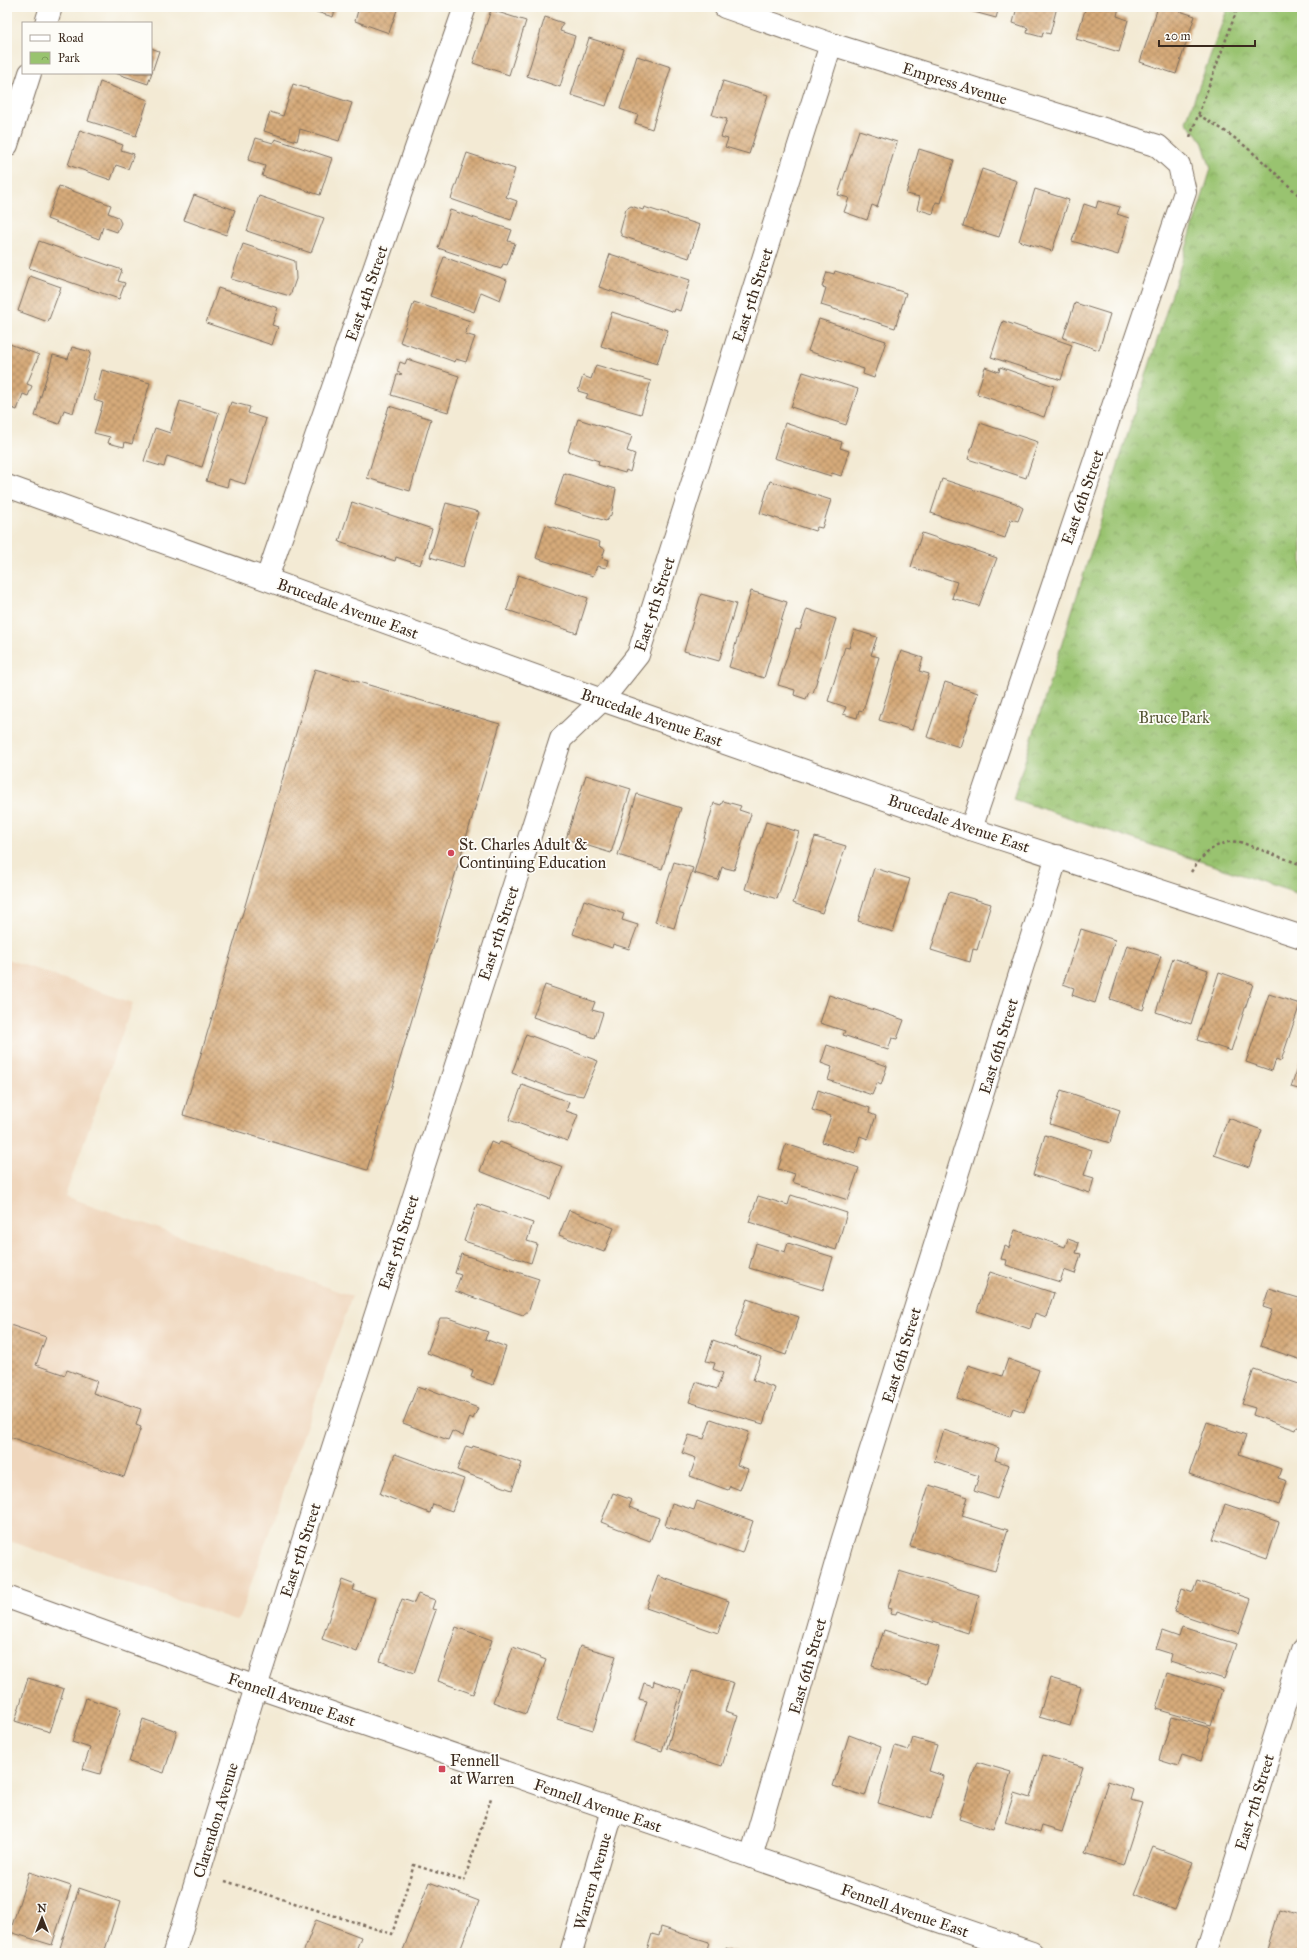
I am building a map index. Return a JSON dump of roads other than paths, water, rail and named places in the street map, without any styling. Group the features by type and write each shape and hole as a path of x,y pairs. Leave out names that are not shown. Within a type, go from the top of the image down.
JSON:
{"street":[{"path":"46,22 51,7"},
{"name":"East 4th Street","path":"267,578 465,7"},
{"name":"Empress Avenue","path":"725,7 831,44 1158,146 1180,165"},
{"name":"East 5th Street","path":"256,1687 561,739 602,700 638,655 831,44"},
{"path":"7,145 30,74"},
{"name":"East 6th Street","path":"971,829 1185,192 1180,165"},
{"name":"Brucedale Avenue East","path":"7,486 267,578 602,700 971,829 1302,937"},
{"name":"East 6th Street","path":"751,1857 842,1542 1057,856"},
{"name":"Fennell Avenue East","path":"7,1597 256,1687 1032,1953"},
{"name":"East 7th Street","path":"1207,1953 1302,1650"},
{"name":"Clarendon Avenue","path":"174,1953 256,1687"},
{"name":"Warren Avenue","path":"571,1953 613,1810"}],"place":[{"name":"St. Charles Adult & Continuing Education","path":"451,853"},
{"name":"Fennell at Warren","path":"442,1769"}],"park label":[{"name":"Bruce Park","path":"1174,717"}]}
